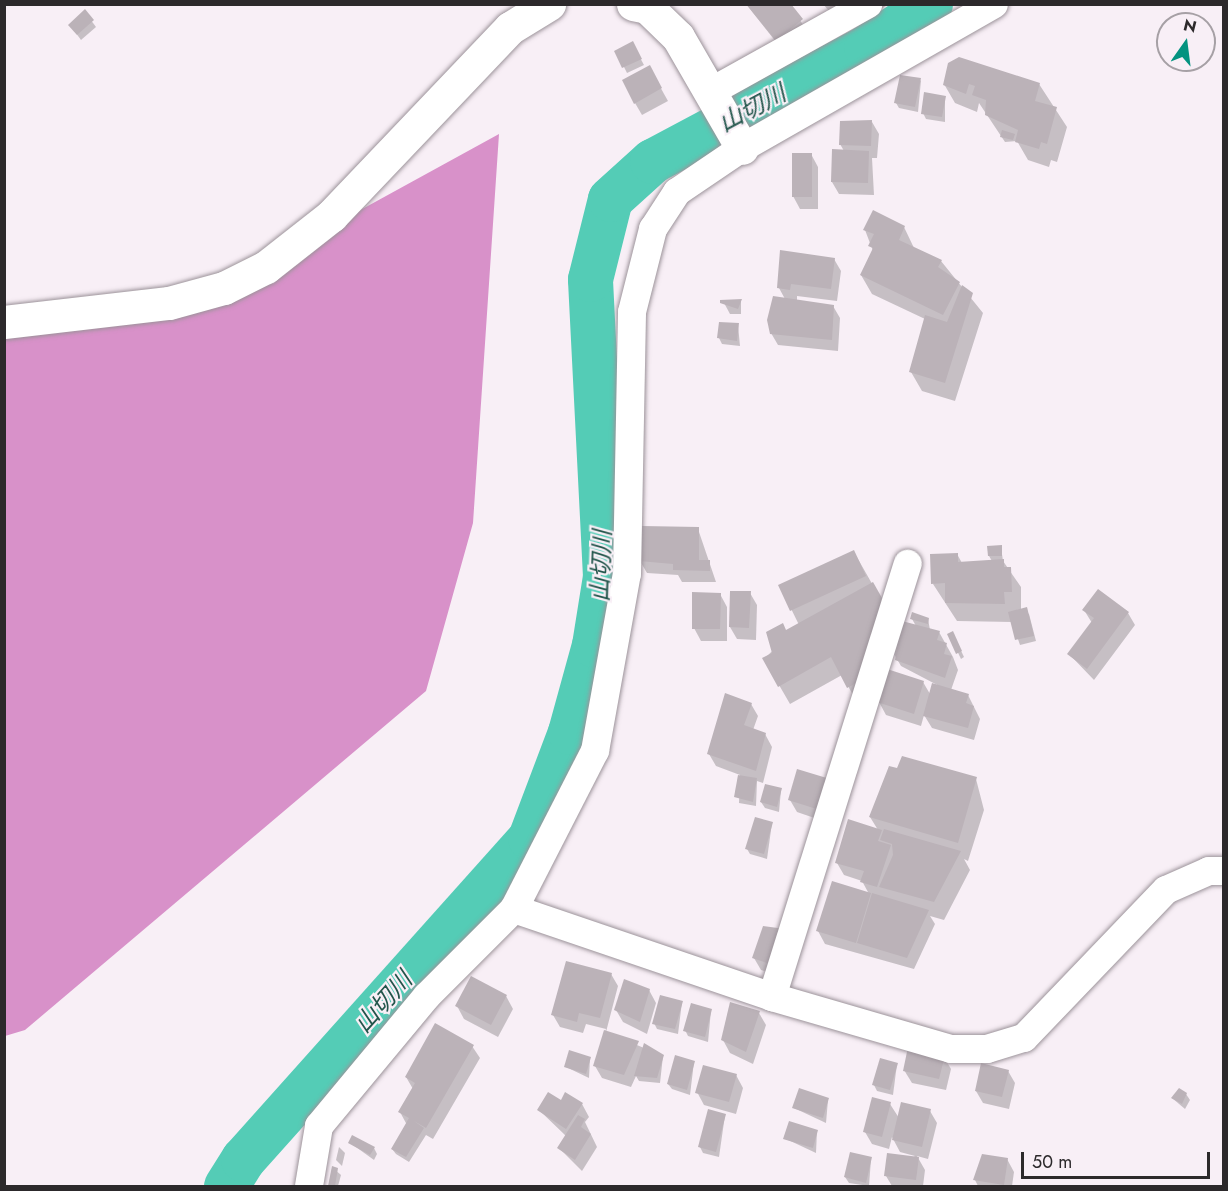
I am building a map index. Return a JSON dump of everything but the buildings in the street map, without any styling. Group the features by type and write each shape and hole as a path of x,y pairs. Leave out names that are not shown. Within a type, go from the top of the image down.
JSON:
{"street":[{"path":"4,322 169,303 224,288 266,267 331,216 510,28 549,4"},
{"path":"633,4 647,8 678,37 712,91 742,148"},
{"path":"712,91 868,4"},
{"path":"309,1186 319,1125 427,996 514,909 595,751 617,651 627,574 632,312 653,229 677,192 742,148 994,4"},
{"path":"772,997 908,564"},
{"path":"514,909 772,997 951,1049 996,1046 1024,1038 1166,890 1209,871 1224,871"}],"shaded area":[{"path":"499,134 473,523 426,691 25,1030 5,1036 5,326 211,292"}],"waterway":[{"name":"山切川","path":"226,1186 243,1159 530,838 570,732 594,645 605,576 590,279 610,199 652,161 866,47 930,4"}]}
